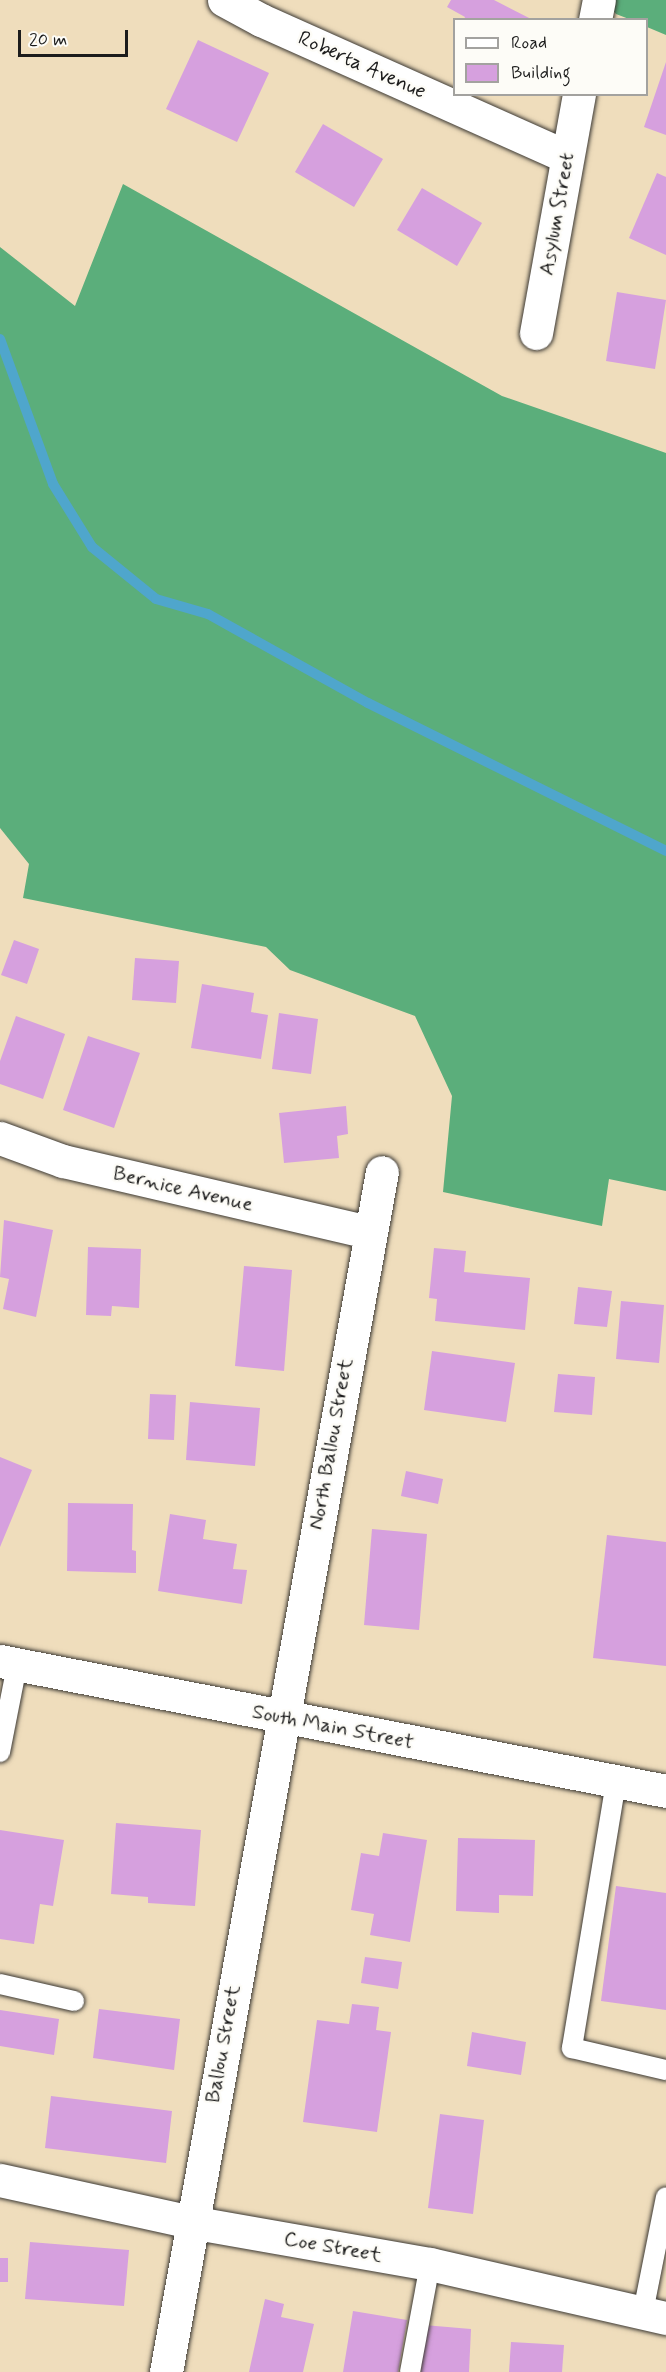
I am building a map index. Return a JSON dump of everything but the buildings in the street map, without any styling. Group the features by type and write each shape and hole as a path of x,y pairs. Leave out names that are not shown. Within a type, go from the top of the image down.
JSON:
{"street":[{"name":"Roberta Avenue","path":"225,0 261,20 567,157"},
{"path":"595,18 599,0"},
{"name":"Asylum Street","path":"536,333 579,96"},
{"name":"Bernice Avenue","path":"0,1138 63,1161 369,1232"},
{"name":"North Ballou Street","path":"282,1717 369,1232 382,1172"},
{"name":"South Main Street","path":"9,1663 666,1791"},
{"name":"Ballou Street","path":"166,2372 282,1717"},
{"name":"Coe Street","path":"0,2181 191,2222 430,2264 655,2315"}],"lane":[{"path":"0,1752 9,1663"},
{"path":"616,1782 572,2048 666,2070"},
{"path":"0,1984 74,2001"},
{"path":"655,2315 666,2197"},
{"path":"410,2372 430,2264"}],"green space":[{"path":"605,0 666,0 666,35 648,27 648,18 626,18 616,14"},
{"path":"123,184 502,396 666,453 666,1191 609,1179 602,1226 443,1192 452,1096 415,1016 290,970 266,947 23,898 29,864 0,828 0,247 75,306"}],"waterway":[{"path":"0,339 53,484 92,547 156,599 208,614 368,703 666,851"}]}
